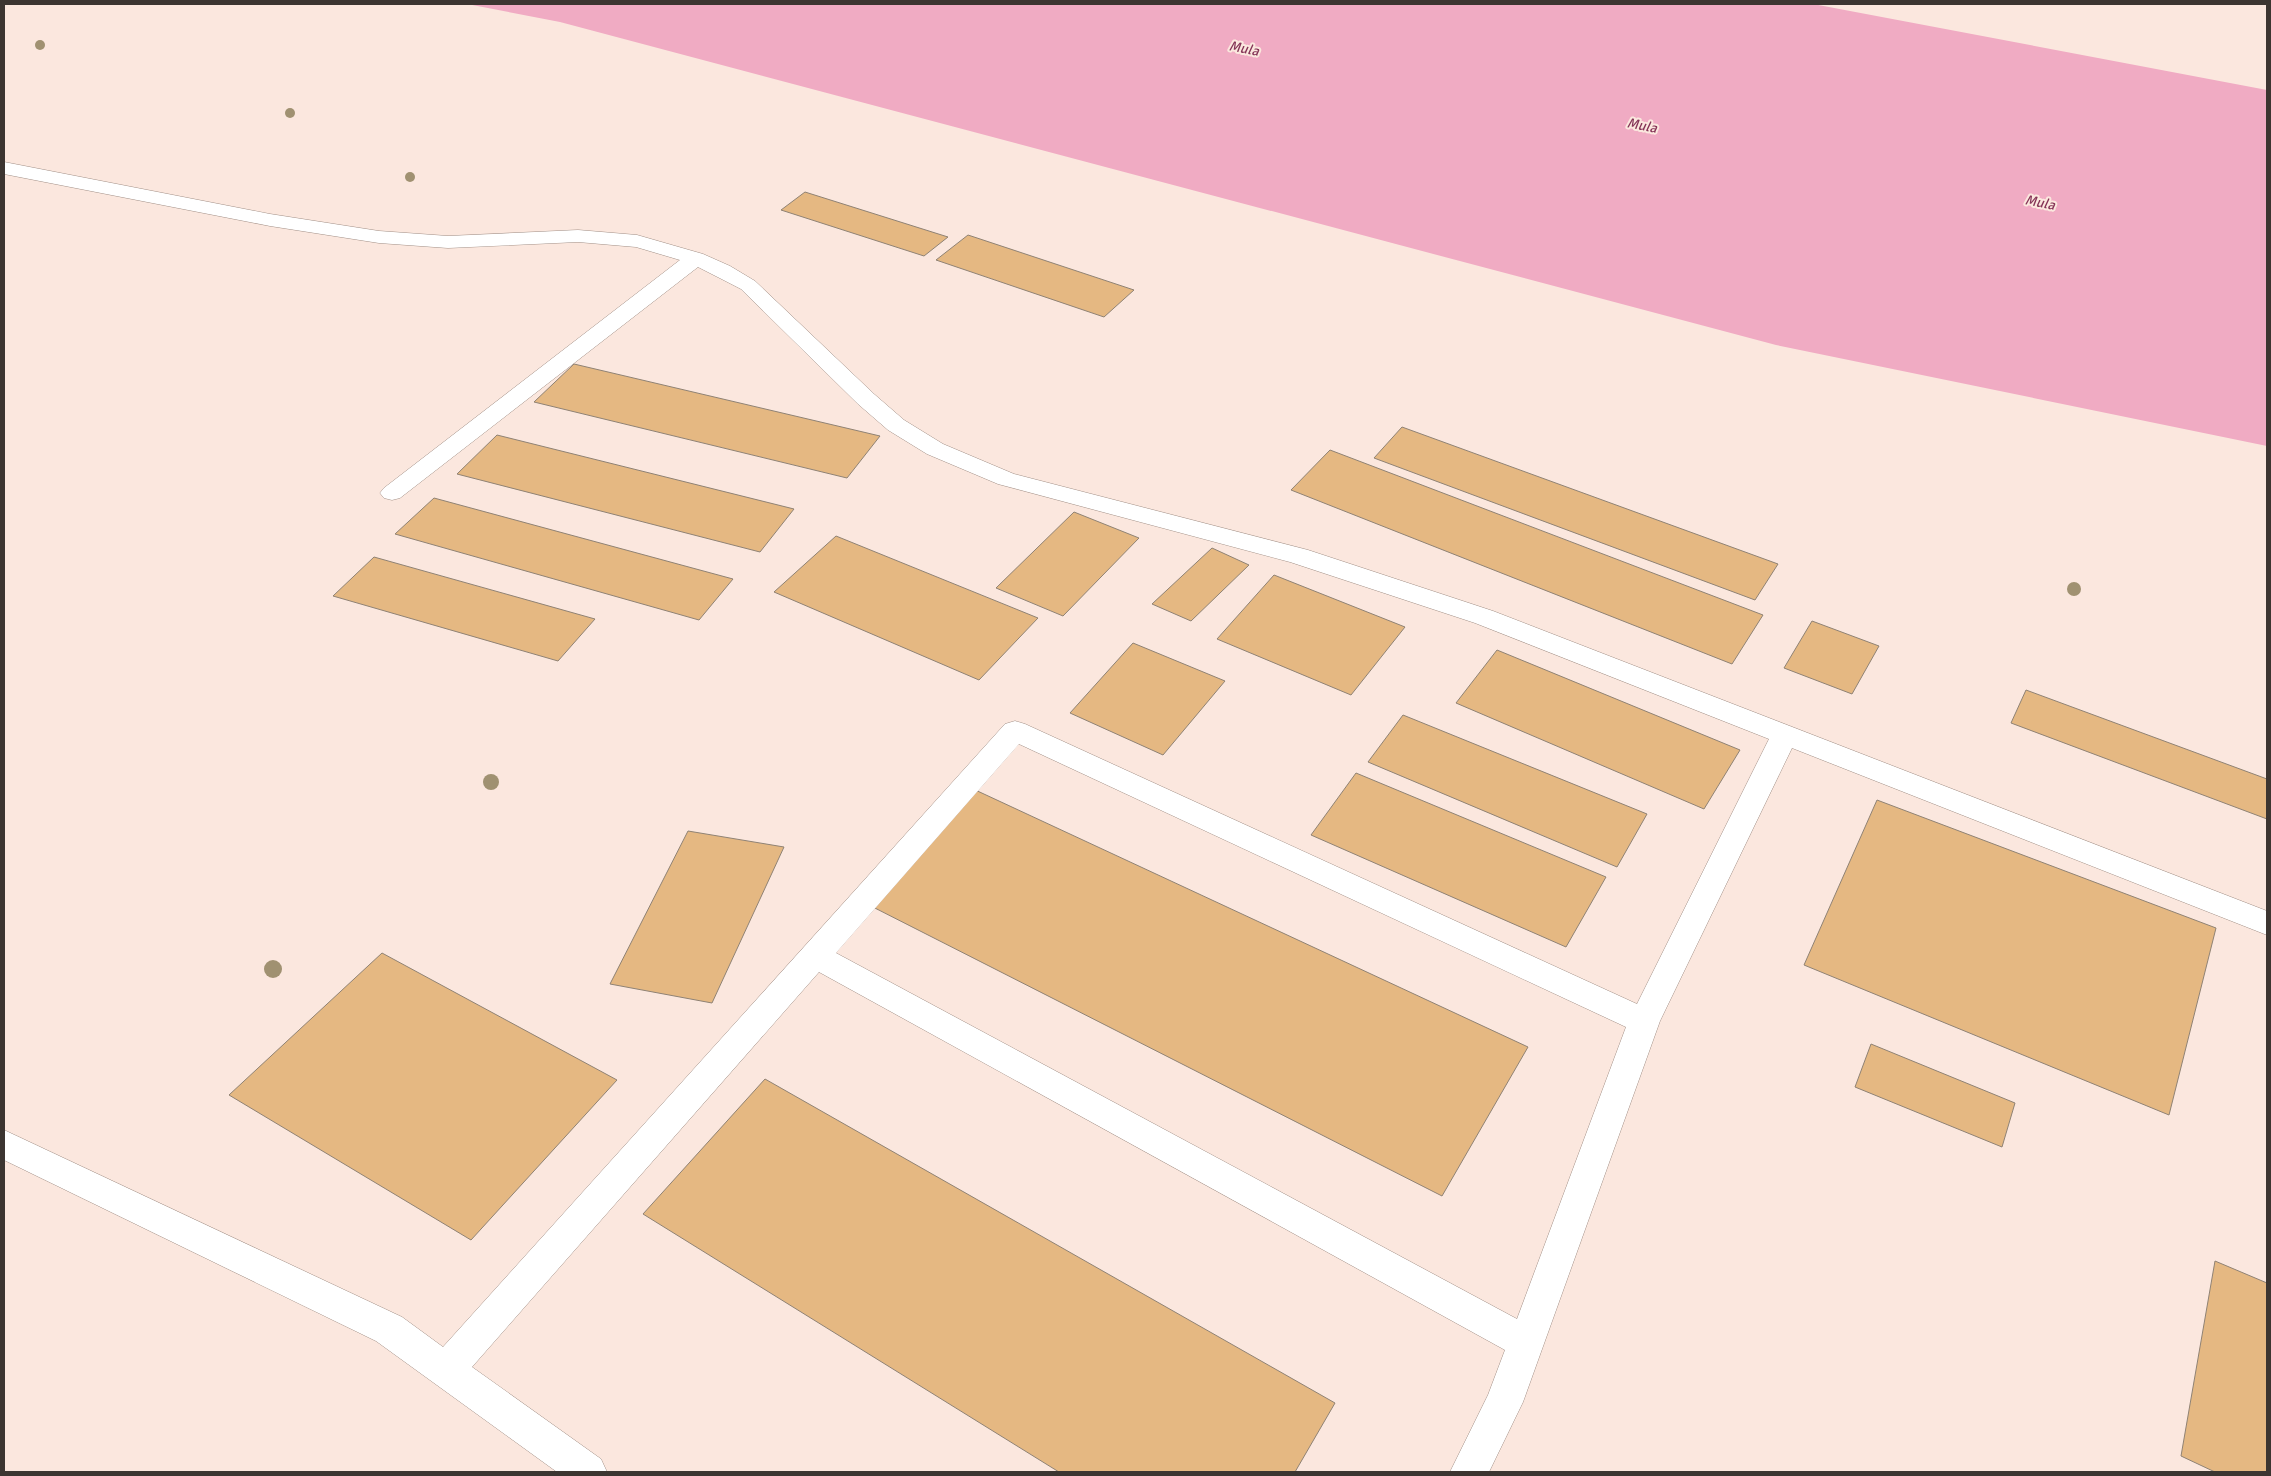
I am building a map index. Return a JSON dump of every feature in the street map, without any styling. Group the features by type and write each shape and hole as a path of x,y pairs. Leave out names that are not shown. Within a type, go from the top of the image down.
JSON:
{"lane":[{"path":"4,168 270,220 379,237 448,242 578,236 637,241 696,258 723,270 748,285 896,426 935,449 1006,479 1299,556 1474,614 2267,923"},
{"path":"392,493 696,258"},
{"path":"446,1370 1015,730 1644,1021"},
{"path":"1469,1472 1504,1402 1644,1021 1785,735"},
{"path":"814,955 1526,1343"},
{"path":"4,1144 389,1329 588,1472"}],"water":[{"name":"Mula","path":"467,4 1813,4 2267,90 2267,446 1776,345 560,22"}],"building":[{"path":"805,192 948,237 924,256 781,210"},
{"path":"968,235 1134,290 1104,317 936,260"},
{"path":"574,364 880,436 847,478 534,402"},
{"path":"1402,427 1778,564 1755,600 1374,458"},
{"path":"497,435 794,509 760,552 457,474"},
{"path":"1330,450 1763,615 1732,664 1291,490"},
{"path":"434,498 733,579 699,620 395,534"},
{"path":"1074,512 1139,538 1063,616 996,588"},
{"path":"836,536 1038,618 979,680 774,592"},
{"path":"1212,548 1249,565 1191,621 1152,604"},
{"path":"374,557 595,619 558,661 333,596"},
{"path":"1274,575 1405,627 1351,695 1217,639"},
{"path":"1812,621 1879,646 1852,694 1784,668"},
{"path":"1133,643 1225,681 1163,755 1070,713"},
{"path":"1497,650 1740,750 1704,809 1456,703"},
{"path":"2026,690 2267,779 2267,819 2011,723"},
{"path":"1403,715 1647,814 1617,867 1368,762"},
{"path":"1356,773 1606,877 1566,947 1311,835"},
{"path":"971,788 1528,1047 1442,1196 865,903"},
{"path":"1877,800 2216,928 2169,1115 1804,965"},
{"path":"688,831 784,847 712,1003 610,984"},
{"path":"382,953 617,1080 471,1240 229,1095"},
{"path":"1871,1044 2015,1103 2002,1147 1855,1087"},
{"path":"765,1079 1335,1403 1295,1472 1059,1472 643,1214"},
{"path":"2215,1261 2267,1283 2267,1472 2215,1472 2181,1456"}]}
